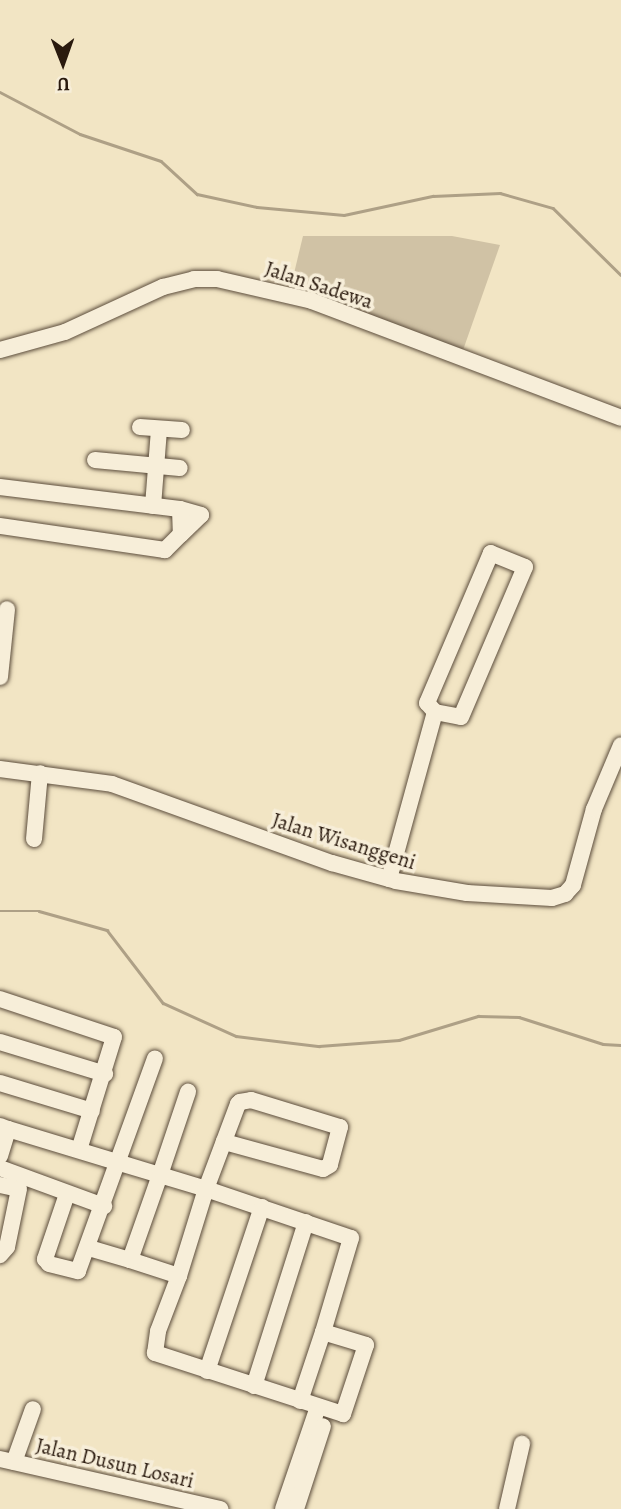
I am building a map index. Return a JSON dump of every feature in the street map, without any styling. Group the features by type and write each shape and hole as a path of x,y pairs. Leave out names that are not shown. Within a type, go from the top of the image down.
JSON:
{"street":[{"name":"Jalan Sadewa","path":"0,350 65,332 163,287 217,279 312,302 621,418"},
{"path":"141,427 182,430"},
{"path":"153,506 159,429"},
{"path":"95,460 180,468"},
{"path":"0,487 180,509 181,534 165,550 0,526"},
{"path":"491,553 525,568 461,717 435,712 427,703 491,553"},
{"path":"0,677 7,609"},
{"path":"389,879 435,712"},
{"name":"Jalan Wisanggeni","path":"0,769 133,790 332,863 389,879 478,894 538,899 565,894 573,885 613,785 621,745"},
{"path":"34,839 40,774"},
{"path":"0,999 112,1034 114,1045 79,1150"},
{"path":"0,1042 105,1074"},
{"path":"66,1194 46,1261 78,1271 120,1163 155,1058"},
{"path":"0,1083 92,1111"},
{"path":"130,1260 188,1093"},
{"path":"225,1142 323,1169 330,1164 340,1127 247,1100 238,1104 206,1189 155,1351 323,1409 346,1413 366,1345 323,1332"},
{"path":"0,1150 4,1127 206,1189 351,1238 300,1401"},
{"path":"0,1168 21,1183"},
{"path":"0,1185 21,1183 104,1206"},
{"path":"0,1255 21,1183"},
{"path":"208,1371 261,1208"},
{"path":"254,1386 306,1223"},
{"path":"89,1248 179,1276"},
{"path":"7,1460 33,1409"},
{"path":"283,1509 323,1409"},
{"path":"296,1509 323,1409"},
{"path":"507,1509 522,1444"},
{"name":"Jalan Dusun Losari","path":"7,1460 220,1509"}],"shaded area":[{"path":"303,236 452,236 500,245 462,353 290,290"}],"waterway":[{"path":"0,92 80,134 161,161 197,194 257,207 344,215 433,196 500,193 553,208 621,275"},
{"path":"0,911 39,911 107,930 163,1003 236,1036 319,1046 399,1040 478,1016 519,1017 603,1044 621,1045"}]}
